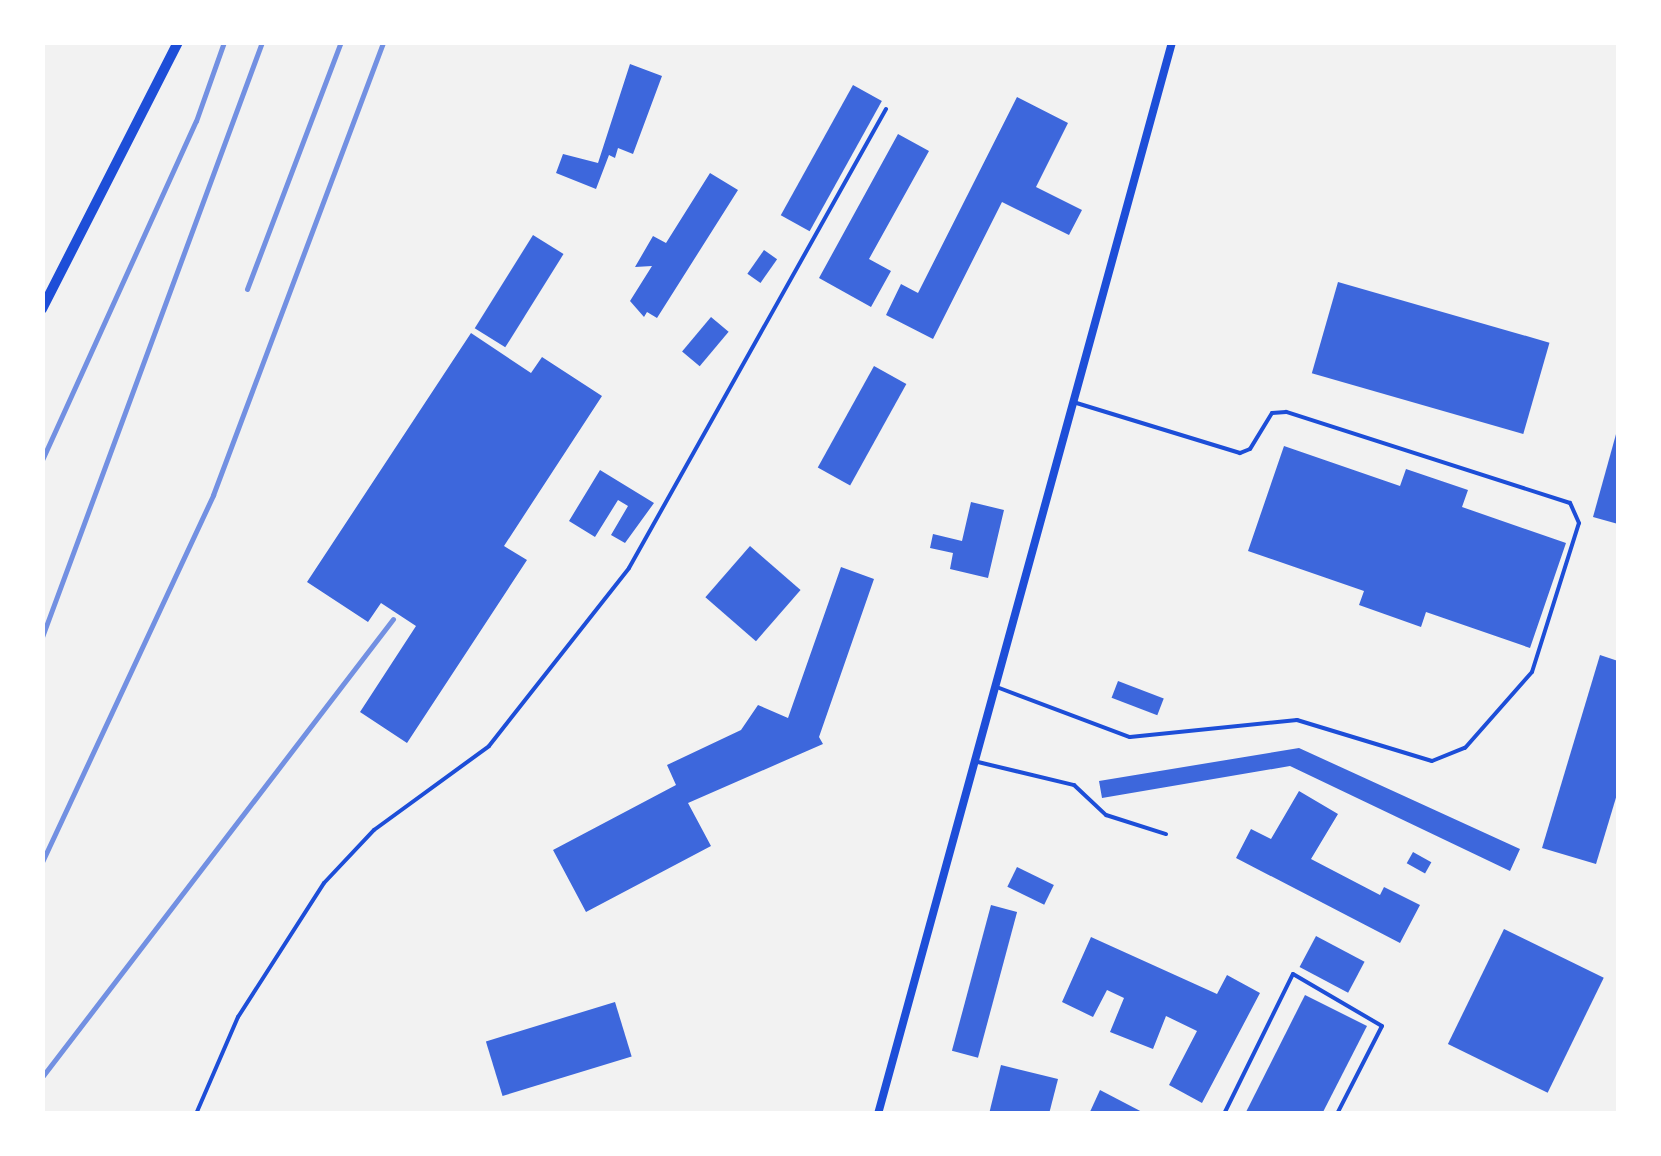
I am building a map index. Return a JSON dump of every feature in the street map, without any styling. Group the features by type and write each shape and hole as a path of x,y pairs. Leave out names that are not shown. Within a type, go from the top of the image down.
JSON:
{"street":[{"path":"42,309 178,42"},
{"path":"878,1114 1172,42"}],"lane":[{"path":"196,1114 238,1017 324,883 374,830 489,746 629,568 886,109"},
{"path":"994,686 1130,737 1298,720 1432,761 1465,748 1532,672 1579,522 1570,502 1286,412 1272,414 1250,448 1240,452 1072,402"},
{"path":"974,762 1074,785 1106,815 1166,834"},
{"path":"1224,1114 1293,974 1382,1026 1337,1114"}],"building":[{"path":"630,64 662,76 633,154 618,148 615,158 609,155 596,189 556,173 563,154 598,163"},
{"path":"853,85 882,101 810,231 781,215"},
{"path":"1017,97 1068,123 1036,187 1082,210 1069,235 1002,202 933,339 886,315 901,284 918,293"},
{"path":"898,134 929,151 869,259 891,271 871,307 819,278"},
{"path":"710,173 738,190 657,318 647,312 644,317 630,301 652,266 635,267 653,236 666,243"},
{"path":"533,235 564,254 505,347 475,328"},
{"path":"764,250 777,259 760,283 747,274"},
{"path":"1338,282 1549,343 1523,434 1312,373"},
{"path":"711,317 729,332 700,366 682,351"},
{"path":"471,333 531,373 542,357 602,396 504,546 527,560 407,743 360,712 416,626 381,603 368,622 307,582"},
{"path":"874,366 906,384 850,485 818,467"},
{"path":"1618,427 1618,524 1593,517"},
{"path":"1284,446 1400,486 1406,469 1468,490 1462,507 1566,543 1530,648 1426,612 1421,627 1359,605 1364,591 1248,551"},
{"path":"600,470 654,503 625,543 611,535 628,506 618,500 595,537 569,521"},
{"path":"971,502 1004,510 988,578 950,569 953,553 930,548 933,534 962,541"},
{"path":"750,546 801,590 756,641 705,597"},
{"path":"841,567 874,579 819,737 823,744 688,803 711,846 586,912 553,850 676,785 667,765 741,730 758,705 788,718"},
{"path":"1600,655 1618,661 1618,791 1596,864 1542,848"},
{"path":"1118,681 1164,699 1157,715 1112,698"},
{"path":"1299,748 1520,849 1510,871 1290,766 1102,798 1099,781"},
{"path":"1299,791 1338,814 1311,859 1380,895 1384,887 1420,905 1400,943 1236,858 1251,829 1271,839"},
{"path":"1413,852 1431,862 1425,874 1407,863"},
{"path":"1017,867 1054,885 1044,905 1007,887"},
{"path":"991,905 1017,912 978,1058 952,1051"},
{"path":"1504,929 1604,978 1548,1093 1448,1044"},
{"path":"1316,936 1365,962 1348,993 1300,967"},
{"path":"1091,937 1217,994 1227,975 1260,993 1202,1103 1169,1085 1197,1031 1166,1016 1153,1049 1110,1032 1124,998 1107,990 1093,1017 1062,1002"},
{"path":"1305,995 1367,1026 1322,1114 1245,1114"},
{"path":"615,1002 632,1057 503,1096 486,1041"},
{"path":"1001,1065 1058,1079 1049,1114 989,1114"},
{"path":"1100,1090 1146,1114 1089,1114"}],"railway":[{"path":"42,460 196,121 224,42"},
{"path":"42,637 262,42"},
{"path":"247,289 341,42"},
{"path":"42,862 213,495 383,42"},
{"path":"42,1077 393,619"}]}
